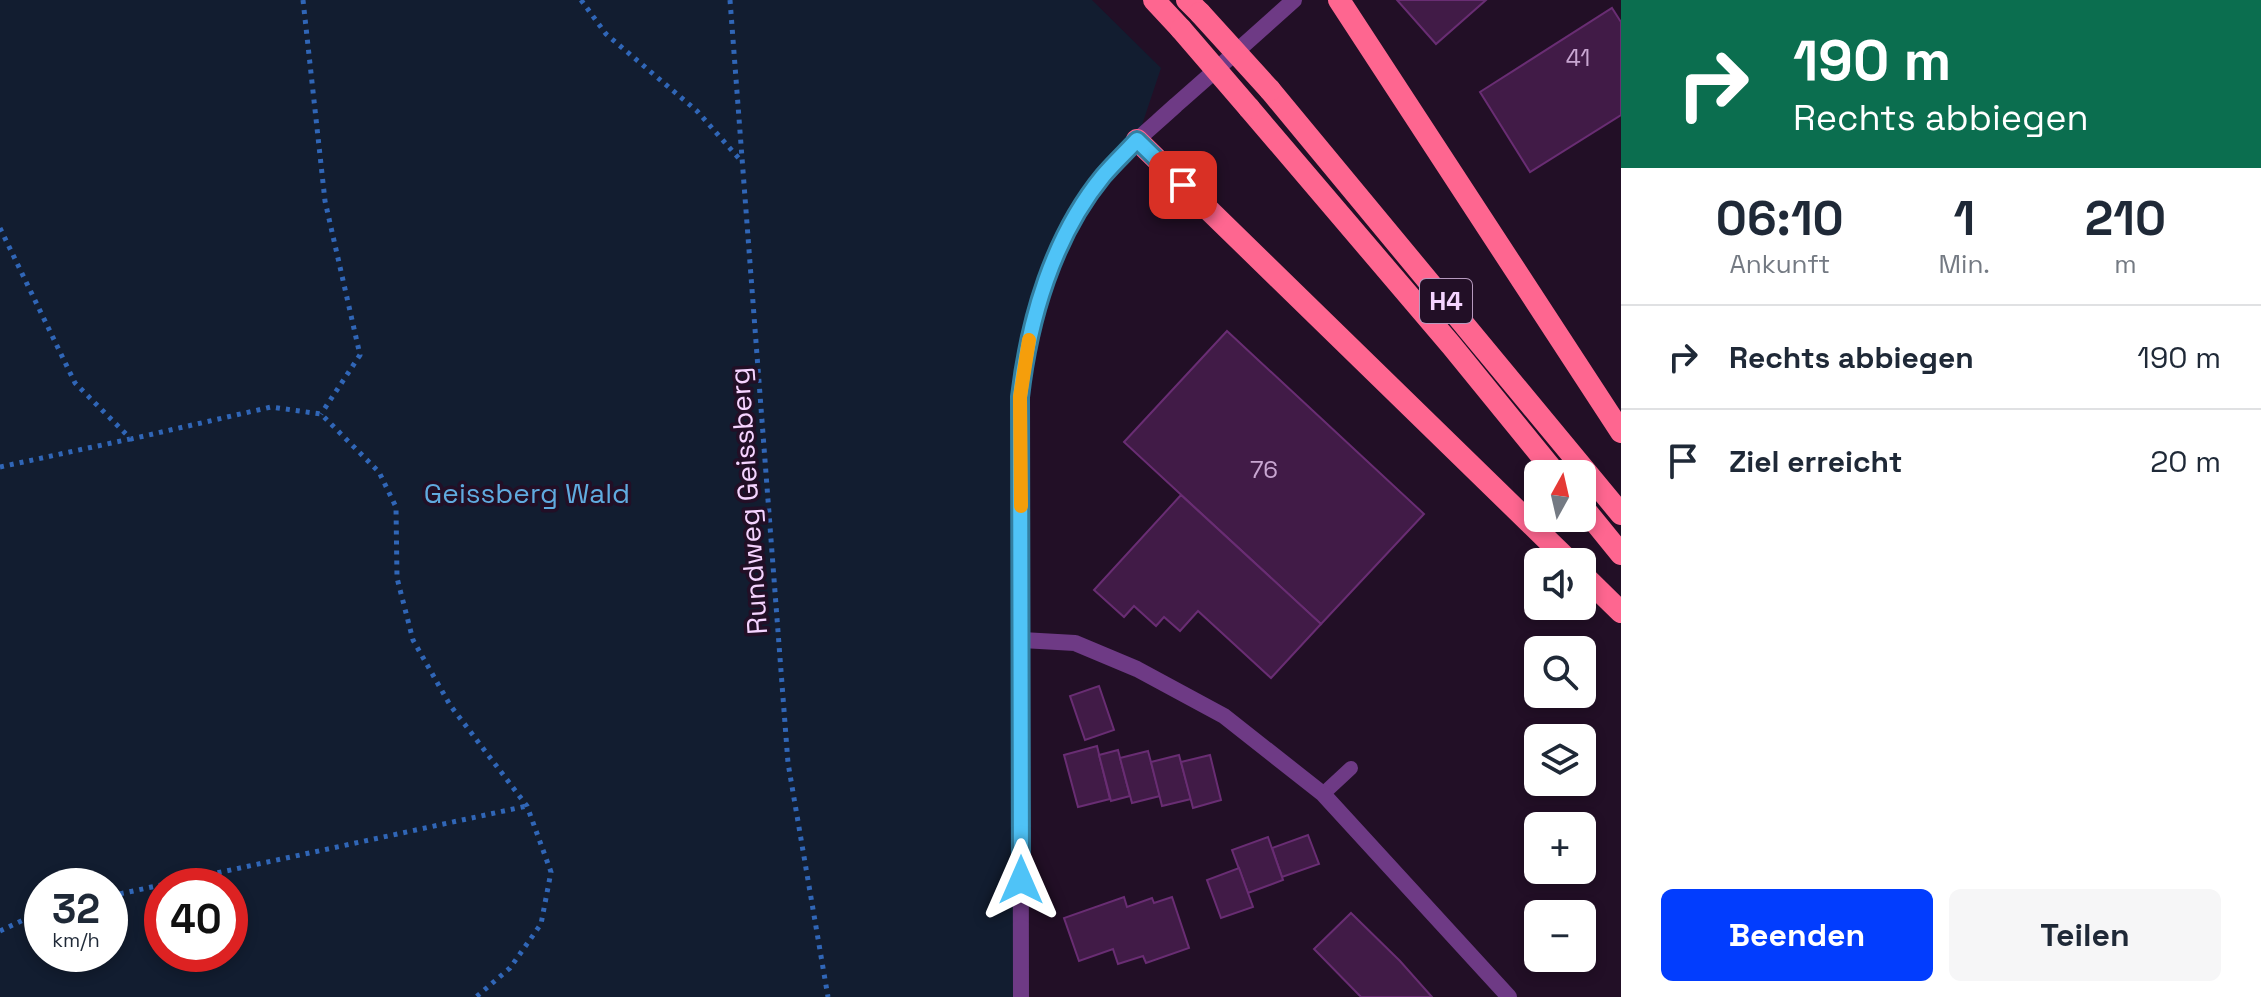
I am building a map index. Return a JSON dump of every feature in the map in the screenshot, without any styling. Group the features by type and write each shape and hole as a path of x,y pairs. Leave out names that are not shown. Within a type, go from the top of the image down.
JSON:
{"highway":[{"name":"H4","path":"1154,0 1451,345 1545,460"},
{"path":"1339,0 1621,432"},
{"name":"H4","path":"1194,6 1270,90 1621,514"},
{"path":"1137,140 1556,548"},
{"path":"1596,523 1621,554"},
{"path":"1596,588 1621,612"}],"street":[{"path":"1021,997 1020,397 1025,356 1037,310 1054,259 1076,217 1103,176 1137,140 1294,0"},
{"path":"1022,640 1075,643 1137,669 1224,716 1323,794 1509,997"}],"lane":[{"path":"1323,794 1351,768"}],"path":[{"path":"303,0 325,201 360,355 321,414"},
{"path":"581,0 606,34 697,111 742,162"},
{"name":"Rundweg Geissberg","path":"730,0 788,763 828,997"},
{"path":"0,228 75,383 131,439"},
{"path":"0,467 271,407 321,414 379,472 396,507 397,578 413,640 450,705 527,806 551,872 541,924 510,968 476,997"},
{"path":"128,892 527,806"},
{"path":"0,931 24,920"}],"green space":[{"name":"Geissberg Wald","path":"0,0 1092,0 1161,68 1137,140 1076,217 1025,356 1021,997 0,997"}],"building":[{"path":"1397,0 1486,0 1436,44"},
{"path":"1612,8 1621,22 1621,115 1530,172 1480,92"},
{"path":"1227,331 1424,514 1321,624 1124,442"},
{"path":"1181,495 1321,624 1271,678 1198,611 1180,631 1164,617 1156,626 1134,606 1124,617 1094,590"},
{"path":"1099,686 1114,730 1085,740 1070,696"},
{"path":"1097,746 1110,799 1078,807 1064,755"},
{"path":"1118,750 1130,796 1111,801 1099,755"},
{"path":"1148,751 1160,796 1132,803 1120,758"},
{"path":"1179,755 1191,799 1162,806 1151,762"},
{"path":"1210,755 1221,800 1193,808 1181,762"},
{"path":"1308,835 1319,864 1282,877 1272,848"},
{"path":"1268,837 1283,880 1248,893 1232,850"},
{"path":"1239,868 1253,907 1221,918 1207,880"},
{"path":"1124,897 1127,907 1152,898 1154,903 1172,897 1189,948 1146,963 1143,956 1118,964 1113,949 1079,961 1064,918"},
{"path":"1351,913 1432,997 1361,997 1314,949"}],"slow traffic":[{"path":"1021,506 1020,397 1029,340"}],"route":[{"path":"1021,880 1020,397 1025,356 1054,259 1076,217 1103,176 1137,140 1183,185"}]}
